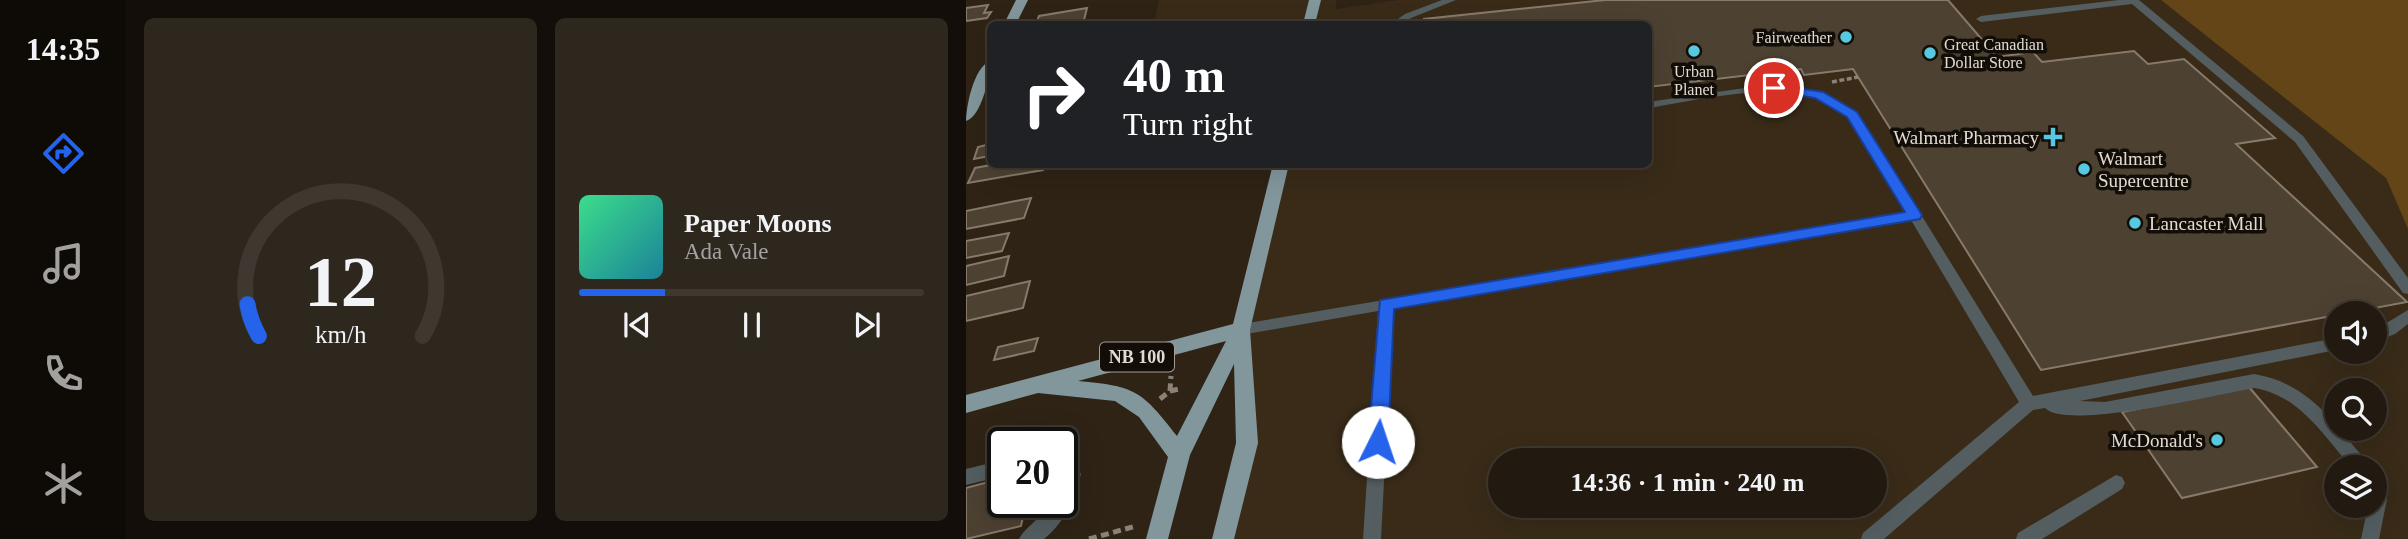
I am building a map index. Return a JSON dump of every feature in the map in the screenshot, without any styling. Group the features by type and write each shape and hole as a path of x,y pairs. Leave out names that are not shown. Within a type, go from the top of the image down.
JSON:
{"main road":[{"path":"1012,21 1022,0"},
{"path":"1310,21 1315,0"},
{"path":"966,117 987,72"},
{"path":"1160,529 1179,455 1241,329 1280,168"},
{"path":"1223,539 1247,443 1241,329"},
{"name":"NB 100","path":"966,404 1241,329"},
{"name":"NB 100","path":"1033,386 1119,393 1146,411 1179,455"}],"lane":[{"path":"1400,21 1451,0"},
{"path":"1981,19 2134,0 2299,139 2408,289"},
{"path":"1652,104 1774,88 1818,95 1843,107 1858,121 2029,404"},
{"path":"1241,329 1915,215"},
{"path":"1372,539 1386,304"},
{"path":"2387,331 2408,316"},
{"path":"1870,539 2029,404 2324,346"},
{"path":"2029,404 2105,409 2255,381 2268,381 2283,386 2298,397 2350,455"},
{"path":"966,477 987,472"},
{"path":"2025,539 2116,483"},
{"path":"1028,539 1055,518"},
{"path":"2370,539 2374,518"}],"path":[{"path":"1170,391 1171,376"},
{"path":"1158,401 1170,391 1179,389"},
{"path":"1090,539 1160,529"}],"shaded area":[{"path":"1159,0 1336,0 1336,9 1398,0 2161,0 2386,178 2408,229 2408,539 1223,539 1247,443 1241,329 1280,168 1652,168 1652,21 1155,21"},
{"path":"2161,0 2408,0 2408,229 2386,178"}],"building":[{"name":"Lancaster Mall","path":"1605,0 1948,0 1997,57 2033,52 2042,62 2134,51 2148,64 2184,59 2275,138 2236,144 2407,302 2387,306 2387,301 2324,301 2324,317 2041,370 1853,69 1804,75 1801,69 1652,87 1652,21 1424,21"},
{"path":"988,5 984,13 991,12 987,18 966,21 966,8"},
{"path":"1087,8 1084,20 1037,21 1039,16"},
{"path":"987,145 987,157 974,159 978,147"},
{"path":"987,166 987,168 1044,168 968,183 975,168"},
{"path":"1031,198 1024,218 966,229 966,211"},
{"path":"1009,233 1002,251 966,258 966,241"},
{"path":"1009,256 1004,276 966,285 966,266"},
{"path":"1030,281 1023,308 966,321 966,296"},
{"path":"1038,338 1034,351 994,360 998,347"},
{"name":"McDonald's","path":"2249,387 2317,467 2182,498 2122,412"},
{"path":"987,482 987,518 1023,518 1021,526 966,539 966,488"}],"place":[{"name":"Fairweather","path":"1846,37"},
{"name":"Urban Planet","path":"1694,51"},
{"name":"Great Canadian Dollar Store","path":"1930,53"},
{"name":"Walmart Pharmacy","path":"2053,137"},
{"name":"Walmart Supercentre","path":"2084,169"},
{"name":"Lancaster Mall","path":"2135,223"},
{"name":"McDonald's","path":"2217,440"}],"route":[{"path":"1378,442 1386,304 1915,215 1852,114 1818,95 1803,90 1774,88"}]}
